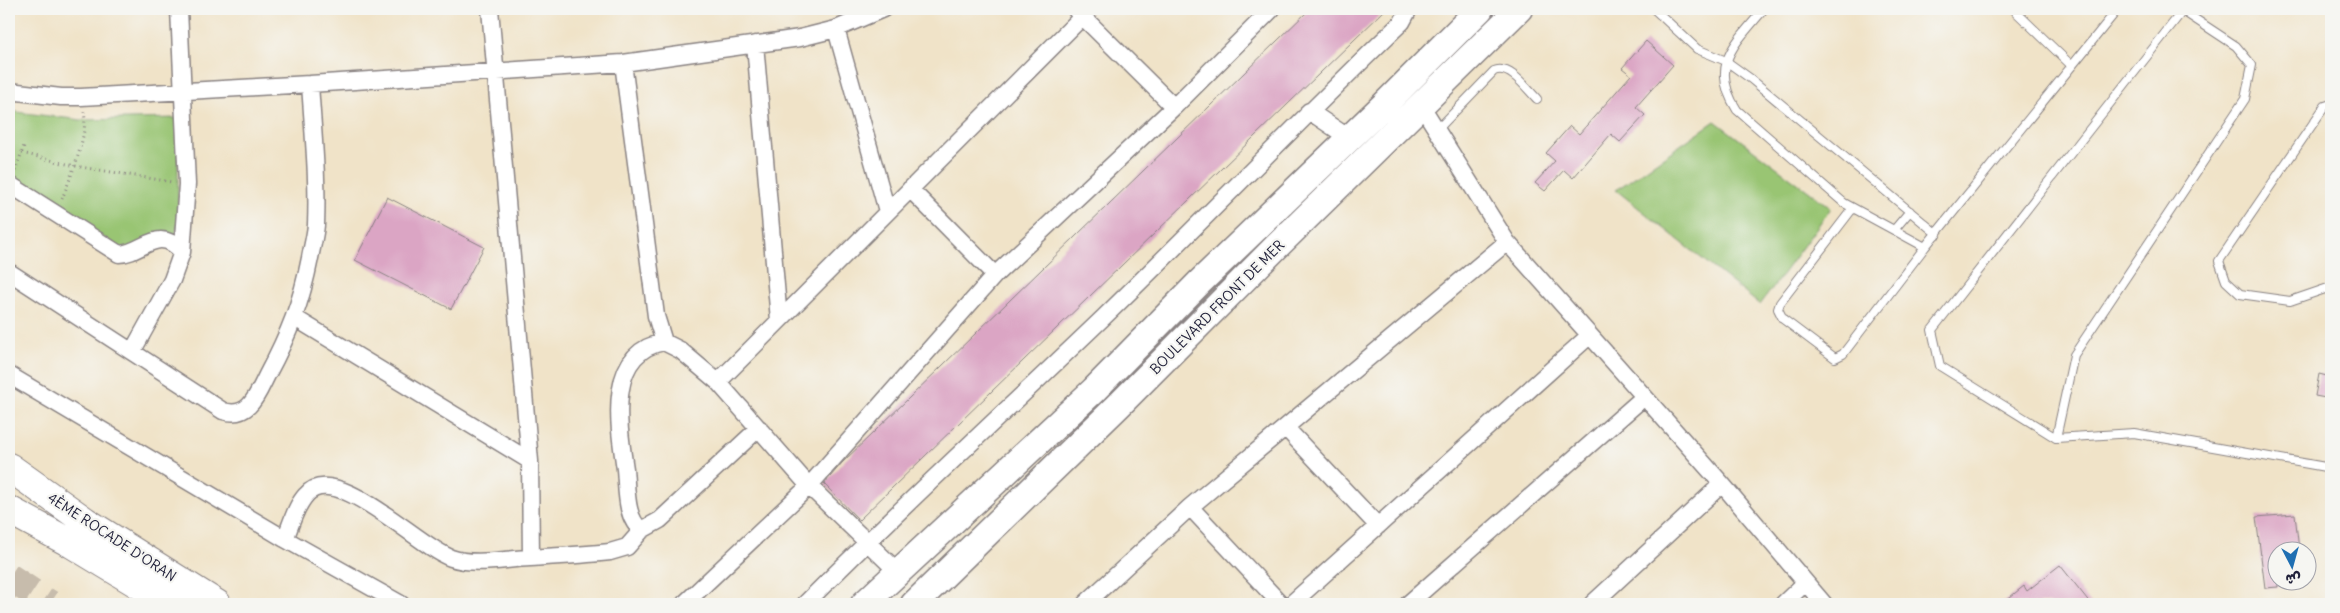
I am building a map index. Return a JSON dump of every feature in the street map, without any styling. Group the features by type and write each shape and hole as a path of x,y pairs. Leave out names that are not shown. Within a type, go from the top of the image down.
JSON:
{"highway":[{"name":"4ÈME ROCADE D'ORAN","path":"9,467 85,521 217,604"},
{"name":"4ÈME ROCADE D'ORAN","path":"9,510 72,544 171,604"}],"main road":[{"name":"BOULEVARD FRONT DE MER","path":"914,604 1118,406 1519,9"},
{"path":"864,604 1094,390 1207,275 1349,138 1476,11"}],"street":[{"path":"132,352 172,280 182,252 187,184 179,9"},
{"path":"490,9 530,460 531,558"},
{"path":"804,604 1105,316 1309,111 1402,22 1409,9"},
{"path":"9,90 61,97 81,97 623,63 800,38 836,29 875,10"},
{"path":"684,604 809,486 995,276 1174,107 1263,12"},
{"path":"718,382 888,212 1078,13 1174,107"},
{"path":"836,29 888,212"},
{"path":"755,44 779,320"},
{"path":"623,63 656,316 664,342"},
{"path":"9,272 223,411 238,413 249,407 295,318 304,288 316,226 316,168 310,84"},
{"path":"1421,105 1507,242 1722,484 1824,604"},
{"path":"1309,111 1349,138"},
{"path":"10,182 119,254 125,254 150,242 162,241 171,242 182,252"},
{"path":"910,189 995,276"},
{"path":"1085,604 1190,508 1507,242"},
{"path":"295,318 530,460"},
{"path":"1291,604 1589,336"},
{"path":"642,530 634,522 630,509 618,428 619,401 623,378 634,356 648,346 664,342 680,350 718,382 809,486 898,572"},
{"path":"9,376 285,540 401,604"},
{"path":"1408,604 1644,397"},
{"path":"285,540 297,508 307,493 324,486 346,490 449,557 483,561 610,552 627,547 642,530 660,520 759,428"},
{"path":"1286,428 1378,526"},
{"path":"1592,604 1722,484"},
{"path":"1190,508 1281,604"},
{"path":"1783,604 1805,583"}],"lane":[{"path":"1654,9 1697,49 1726,61 1751,79 1936,234"},
{"path":"1764,9 1732,48 1726,61 1724,82 1728,97 1737,110 1835,196 1853,208 1926,247"},
{"path":"1853,208 1780,303 1778,309 1783,319 1831,357 1839,357 1844,354 1936,234 2118,9"},
{"path":"2056,438 2074,354 2245,98 2252,65 2236,46 2184,10 1932,330 1940,366 2056,438 2134,433 2331,468"},
{"path":"2016,12 2071,65"},
{"path":"1437,130 1498,69 1508,71 1537,99"},
{"path":"2331,104 2325,106 2219,261 2226,281 2240,294 2290,301 2331,287"},
{"path":"1894,230 1910,211"}],"path":[{"path":"61,200 75,166 86,120 81,97"},
{"path":"10,182 24,146"},
{"path":"22,153 75,166 187,184"}],"green space":[{"path":"9,111 81,120 178,118 178,223 173,246 161,245 131,255 9,178"},
{"path":"1715,121 1831,208 1760,305 1616,190"}],"building":[{"path":"1310,9 1386,9 859,520 824,484 842,463"},
{"path":"1646,41 1673,65 1636,107 1645,115 1620,142 1611,134 1573,178 1564,170 1545,191 1535,183 1555,161 1546,153 1570,126 1579,134 1631,75 1622,68"},
{"path":"387,197 484,247 451,309 355,260"},
{"path":"2319,374 2331,377 2331,399 2315,396"},
{"path":"2295,514 2298,540 2268,540 2268,588 2265,588 2256,517"},
{"path":"2060,565 2091,604 2001,604 2024,586 2027,591"}],"tunnel":[{"path":"9,577 50,604"}]}
